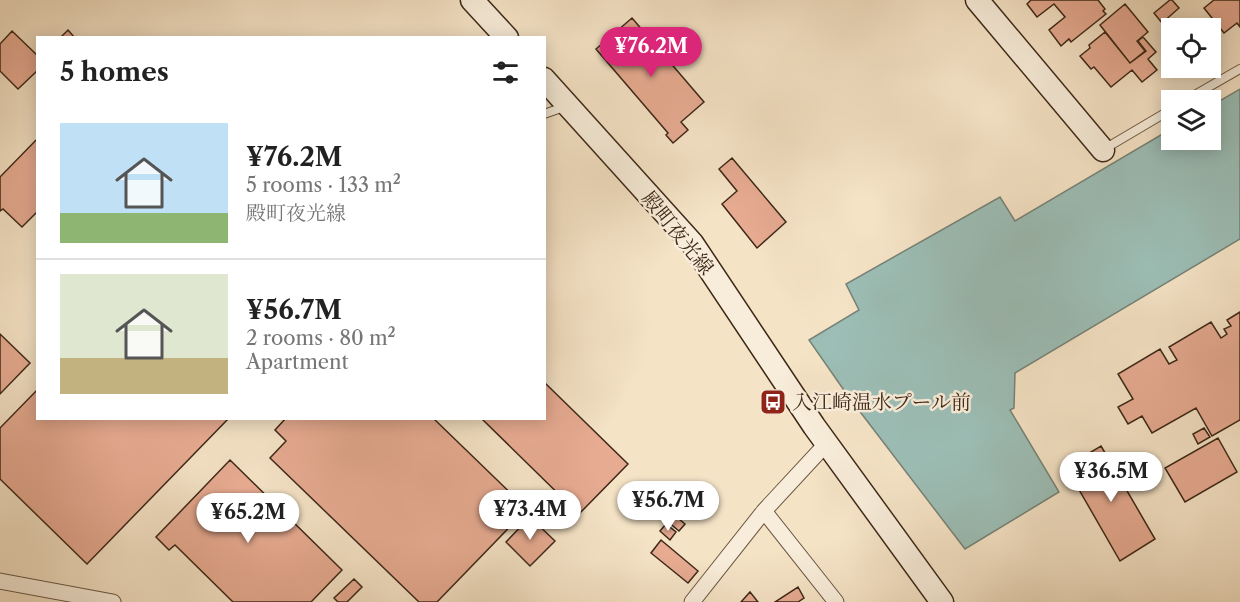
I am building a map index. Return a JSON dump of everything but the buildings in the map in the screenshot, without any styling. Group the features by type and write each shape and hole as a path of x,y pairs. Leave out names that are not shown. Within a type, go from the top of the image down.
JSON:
{"street":[{"path":"472,0 505,36"},
{"path":"977,0 1103,150"},
{"name":"殿町夜光線","path":"546,81 692,243 821,434"},
{"path":"692,602 764,512 821,434 942,602"},
{"path":"764,512 836,602"},
{"path":"0,581 113,602"}],"lane":[{"path":"1203,90 1240,69"},
{"path":"546,113 568,105"},
{"path":"1103,150 1161,116"}],"water":[{"path":"1240,89 1240,239 1015,373 1014,408 1010,410 1059,492 965,549 848,396 809,340 859,310 846,284 1000,197 1015,221 1161,135 1161,150 1221,150 1221,100"}],"place":[{"name":"入江崎温水プール前","path":"773,402"}]}
